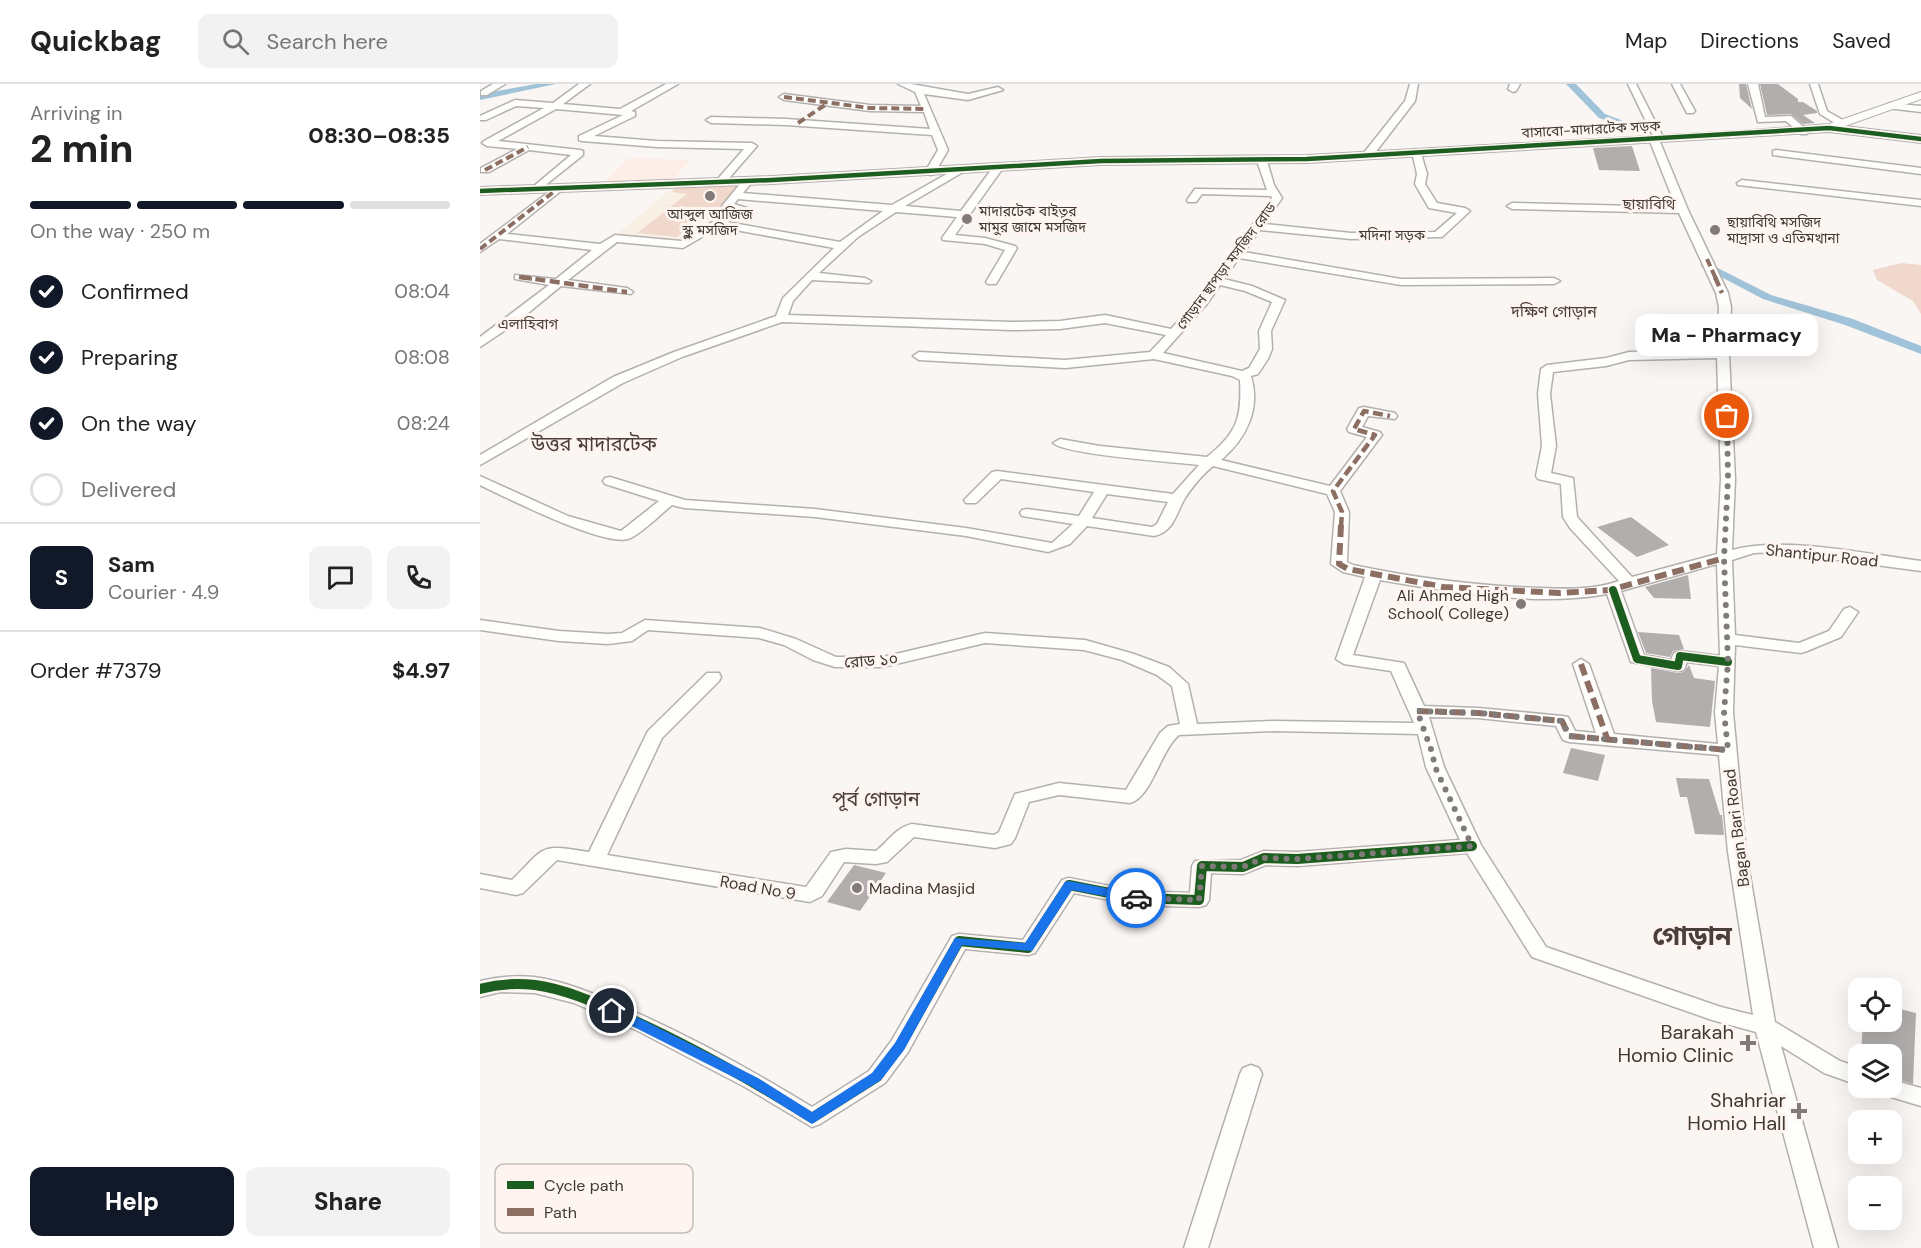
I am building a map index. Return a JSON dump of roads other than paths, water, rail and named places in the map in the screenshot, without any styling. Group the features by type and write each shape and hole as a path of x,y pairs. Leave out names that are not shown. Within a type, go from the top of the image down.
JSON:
{"street":[{"path":"484,93 500,84"},
{"path":"482,142 555,106 585,84"},
{"path":"622,112 673,84"},
{"path":"1367,156 1410,100 1414,84"},
{"name":"Bagan Bari Road","path":"1632,84 1657,139 1683,210 1722,293 1725,307 1723,354 1728,479 1724,558 1728,662 1724,712 1737,852 1765,1026 1826,1248"},
{"path":"1676,84 1690,111"},
{"path":"1753,84 1761,120 1788,118 1804,132"},
{"path":"1814,84 1823,112 1843,124"},
{"path":"907,85 919,90 968,97 998,90"},
{"path":"919,90 943,150 930,172"},
{"path":"1828,128 1921,95"},
{"path":"784,97 870,108 927,109"},
{"path":"481,118 515,103 622,112 632,114 582,138 657,144 752,146 720,182"},
{"path":"798,123 828,103"},
{"path":"1890,106 1921,110"},
{"path":"711,120 935,132"},
{"name":"বাসাবো-মাদারটেক সড়ক","path":"480,191 748,181 1101,161 1262,161 1804,132 1828,128 1921,139"},
{"path":"482,142 580,153 538,188"},
{"path":"485,170 528,147"},
{"name":"মদিনা সড়ক","path":"1256,226 1351,236 1438,235 1465,211 1432,206 1420,184 1422,174 1417,152"},
{"path":"1776,153 1921,171"},
{"name":"গোড়ান ছাপড়া মসজিদ রোড","path":"1154,355 1175,333 1216,281 1277,198 1262,161"},
{"path":"992,282 1011,248 985,241 947,238 998,168"},
{"path":"780,318 787,300 830,255 844,246 854,235 959,170"},
{"path":"480,343 506,326 555,283 615,238 683,245 718,224 742,208 727,206 748,181"},
{"path":"1742,183 1921,203"},
{"path":"480,249 558,188"},
{"path":"1192,200 1199,191 1274,193"},
{"path":"735,196 963,214"},
{"path":"1512,206 1555,203 1683,210"},
{"path":"718,224 844,246"},
{"path":"498,236 602,248"},
{"path":"1235,254 1401,282 1554,281"},
{"path":"810,276 865,281"},
{"path":"519,277 627,292"},
{"path":"919,356 1065,364 1154,355 1243,375 1254,371 1262,359 1266,349 1265,331 1279,300 1244,286 1216,281"},
{"path":"480,461 562,411 619,380 661,361 780,318 1012,326 1060,325 1105,319 1175,333"},
{"path":"1629,583 1570,517 1568,481 1543,476 1549,446 1544,394 1547,369 1606,362 1629,356 1723,354"},
{"path":"1027,513 1154,532 1163,527 1186,483 1231,446 1246,421 1249,400 1243,375"},
{"path":"1333,491 1375,435 1354,429 1364,411 1390,416"},
{"path":"1060,443 1101,450 1213,462 1333,491"},
{"path":"971,500 997,475 1177,499"},
{"path":"480,480 563,519 620,536 626,535 669,500"},
{"path":"609,481 669,500 711,506 776,508 966,532 1048,548 1061,545 1084,521 1103,489"},
{"path":"1333,491 1342,512 1339,564 1374,574 1443,587 1508,592 1613,590 1637,659 1678,666 1680,656 1687,655 1728,662"},
{"name":"Shantipur Road","path":"1613,590 1629,583 1753,549 1778,548 1921,566"},
{"path":"1374,574 1344,659 1398,667 1432,752 1435,767 1472,846 1539,952 1719,1014 1765,1026 1832,1066 1848,1072"},
{"path":"1727,639 1801,648 1835,634 1850,612"},
{"name":"রোড ১০","path":"480,625 559,636 608,639 626,638 645,626 760,633 790,642 835,663 883,662 985,638 1085,645 1146,664 1163,671 1180,684 1190,728"},
{"path":"1581,664 1608,741"},
{"path":"595,860 654,735 713,677"},
{"path":"1190,728 1420,720 1478,713 1562,721 1569,736 1728,750"},
{"name":"Road No 9","path":"480,881 516,888 550,853 557,853 810,895 829,873 838,858 843,855 876,858 885,855 903,833 912,830 995,842 1004,839 1008,834 1021,798 1032,794 1059,789 1130,797 1141,784 1167,734 1174,730 1190,728"},
{"path":"480,988 500,984 535,985 579,996 645,1025 753,1081 812,1119 877,1077 900,1046 959,941 1028,948 1069,885 1135,898 1199,900 1202,866 1243,867 1264,858 1297,859 1472,846"},
{"path":"1196,1248 1251,1074"},
{"path":"1902,1092 1921,1097"}],"waterway":[{"path":"480,97 551,84"},
{"path":"1571,84 1602,116 1621,122"},
{"path":"1706,265 1767,297 1849,322 1921,350"}],"place":[{"name":"আব্দুল আজিজ স্কুল মসজিদ","path":"710,196"},
{"name":"মাদারটেক বাইতুর মামুর জামে মসজিদ","path":"967,219"},
{"name":"ছায়াবিথি মসজিদ মাদ্রাসা ও এতিমখানা","path":"1715,230"},
{"name":"Ma - Pharmacy","path":"1727,416"},
{"name":"Ali Ahmed High School( College)","path":"1521,604"},
{"name":"Madina Masjid","path":"857,888"},
{"name":"Barakah Homio Clinic","path":"1748,1043"},
{"name":"Shahriar Homio Hall","path":"1799,1111"}],"district":[{"name":"ছায়াবিথি","path":"1649,204"},
{"name":"দক্ষিণ গোড়ান","path":"1554,311"},
{"name":"এলাহিবাগ","path":"528,324"},
{"name":"উত্তর মাদারটেক","path":"594,444"},
{"name":"পূর্ব গোড়ান","path":"876,799"},
{"name":"গোড়ান","path":"1692,936"}]}
